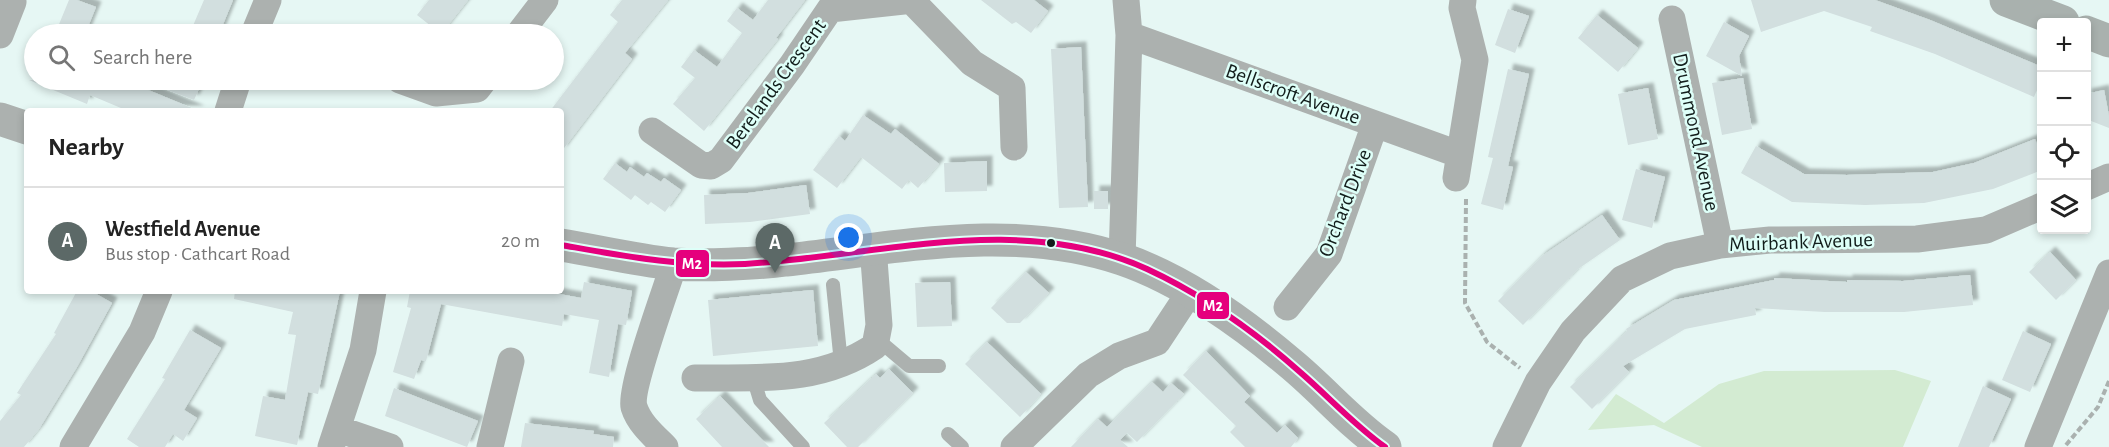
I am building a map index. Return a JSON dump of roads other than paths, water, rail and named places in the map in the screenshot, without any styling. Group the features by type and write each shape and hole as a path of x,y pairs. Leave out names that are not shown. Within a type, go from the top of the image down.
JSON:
{"main road":[{"path":"2006,0 2052,18"},
{"path":"2091,34 2109,41"}],"street":[{"path":"264,24 268,0"},
{"path":"527,24 545,0"},
{"path":"913,0 972,63 1012,88 1014,147"},
{"name":"Berelands Crescent","path":"652,131 701,165 711,166 721,160 792,65 830,9 913,0"},
{"path":"1122,259 1129,35 1126,0"},
{"name":"Bellscroft Avenue","path":"1129,35 1375,124 1457,166 1474,60 1462,8 1463,0"},
{"path":"0,35 13,2"},
{"name":"Drummond Avenue","path":"1672,19 1720,245"},
{"path":"229,108 235,90"},
{"path":"428,90 436,93 467,90"},
{"path":"0,119 24,127"},
{"name":"Orchard Drive","path":"1287,307 1329,254 1375,124"},
{"path":"2091,185 2109,177"},
{"name":"Muirbank Avenue","path":"1506,447 1538,382 1573,331 1622,279 1670,256 1720,245 1770,240 1917,239 1986,230 2037,208"},
{"path":"564,246 674,264 784,261 873,247 982,239 1068,246 1122,259 1191,292 1291,363 1364,433 1385,447"},
{"path":"695,378 805,376 855,359 875,346 879,325 873,247"},
{"path":"665,447 642,423 633,405 674,264"},
{"path":"2038,447 2109,273"},
{"path":"1014,447 1088,375 1119,356 1156,342 1191,292"},
{"path":"73,447 141,332 158,294"},
{"path":"372,294 363,350 335,438 390,447"},
{"path":"490,447 511,361"}],"lane":[{"path":"833,285 841,363"},
{"path":"877,339 909,366 939,366"},
{"path":"753,377 760,400 803,447"},
{"path":"948,434 962,447"}],"place":[{"name":"Westfield Avenue","path":"775,273"}]}
